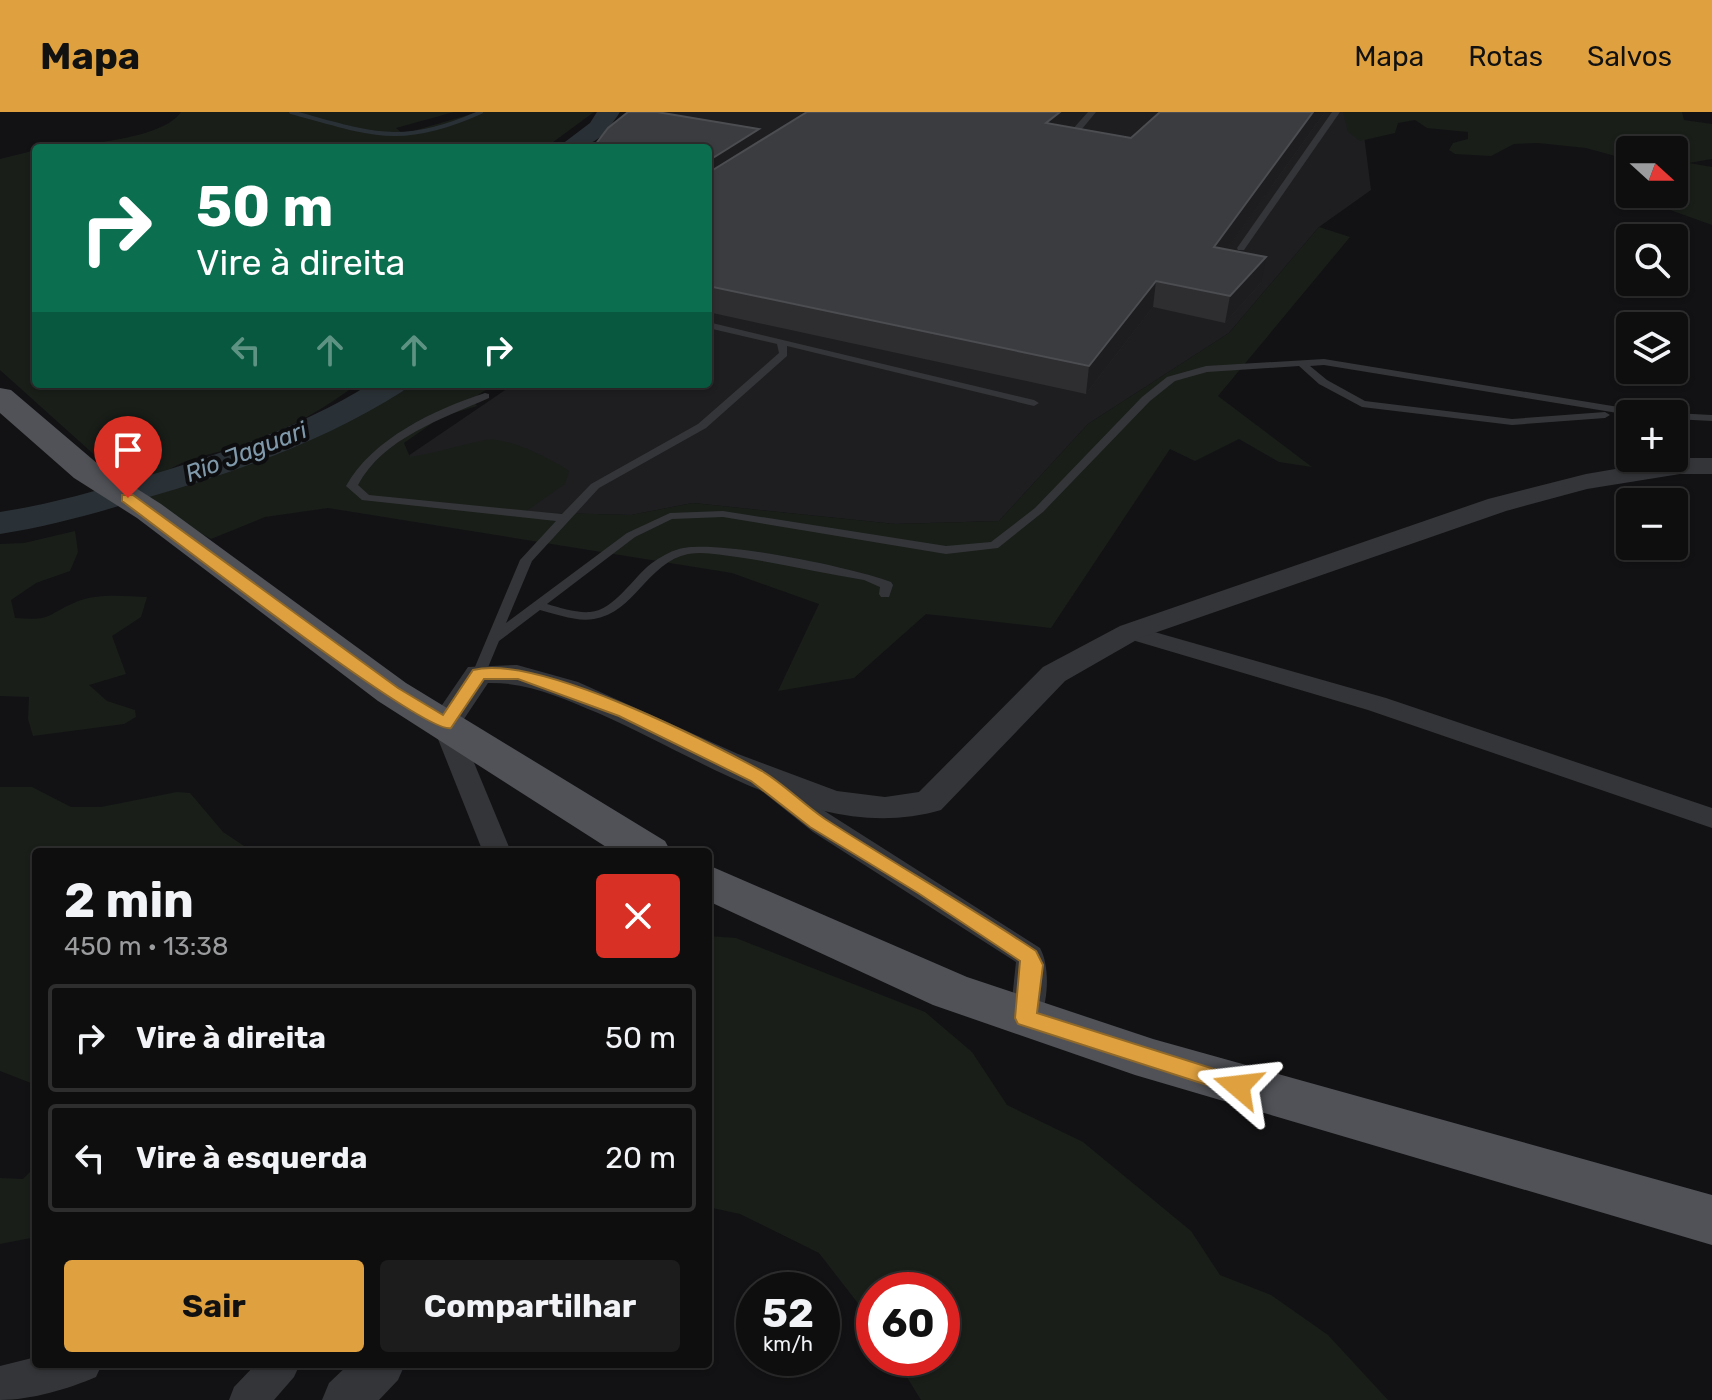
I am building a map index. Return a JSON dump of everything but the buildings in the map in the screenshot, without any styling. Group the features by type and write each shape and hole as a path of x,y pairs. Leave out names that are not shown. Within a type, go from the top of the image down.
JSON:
{"main road":[{"path":"0,397 15,418 86,471 149,511 392,692 445,724 594,834 637,848"},
{"path":"712,884 950,991 1026,1018 1266,1094 1712,1220"}],"street":[{"path":"757,777 876,810 906,810 929,802 1054,674 1130,632 1497,505 1586,482 1680,466 1712,466"},
{"path":"1130,632 1377,704 1712,818"},
{"path":"495,848 445,724 479,674 520,674 570,689 625,712 757,777 817,822 925,887 1029,956 1032,965 1026,1018"},
{"path":"0,1385 67,1368"},
{"path":"248,1400 277,1368"},
{"path":"346,1400 378,1368"}],"lane":[{"path":"1074,133 1092,112"},
{"path":"1241,248 1336,112"},
{"path":"712,326 1034,403"},
{"path":"479,674 526,560 564,518 595,486 702,426 784,354 781,342"},
{"path":"1300,362 1323,382 1362,404 1429,415 1512,422 1616,414"},
{"path":"492,640 631,535 670,516 723,514 946,550 994,545 1039,510 1146,399 1171,379 1206,369 1324,362 1616,411"},
{"path":"485,396 436,417 373,455 358,470 352,486 366,498 564,518"},
{"path":"1688,417 1712,418"},
{"path":"538,606 592,616 611,609 654,564 686,550 867,577 887,585 885,594"}],"shaded area":[{"path":"181,112 454,112 396,128 403,134 478,112 594,112 550,144 85,144 141,134 172,121"},
{"path":"651,112 1361,112 1371,190 1319,227 1229,333 1088,424 999,521 895,524 693,503 631,515 473,511 447,495 470,461 405,458 508,388 712,388 712,144 702,144"},
{"path":"1343,112 1682,112 1684,120 1712,124 1712,159 1689,163 1712,167 1712,225 1665,208 1688,208 1688,136 1616,136 1616,156 1586,148 1538,143 1514,144 1491,156 1455,154 1449,150 1453,143 1468,139 1468,132 1427,128 1415,120 1398,123 1395,133 1360,141 1348,132"},
{"path":"32,151 32,388 351,388 294,424 253,442 182,463 160,476 163,480 227,471 343,420 394,388 489,388 479,394 474,402 477,406 441,417 404,443 410,457 485,440 505,441 569,471 565,484 525,512 631,515 693,503 895,524 999,521 1088,424 1229,333 1319,227 1350,237 1218,396 1312,467 1279,462 1239,439 1195,461 1170,449 1051,628 926,614 854,678 778,691 819,604 732,573 328,508 265,517 211,539 167,514 99,459 0,370 0,159"},
{"path":"75,531 78,552 70,571 36,583 11,600 15,618 43,618 93,597 147,597 141,617 112,636 126,674 89,685 107,701 135,710 136,717 124,724 33,736 28,719 29,697 0,696 0,544 24,543"},
{"path":"0,787 32,787 71,807 101,807 177,792 190,793 223,832 247,848 32,848 32,1083 0,1071"},
{"path":"712,936 736,938 925,1012 972,1052 1007,1105 1083,1142 1191,1231 1220,1275 1271,1295 1328,1335 1388,1400 921,1400 906,1376 960,1376 960,1272 856,1272 856,1301 840,1280 840,1272 834,1272 819,1253 740,1214 712,1208"},
{"path":"32,1170 32,1238 0,1244 0,1178 23,1179"}],"waterway":[{"path":"291,112 386,134 429,130 481,112"},
{"name":"Rio Jaguari","path":"575,144 598,128 609,112"},
{"name":"Rio Jaguari","path":"0,523 72,508 240,458 303,433 386,388"}],"route":[{"path":"128,498 392,692 445,724 479,674 520,674 570,689 625,712 757,777 817,822 925,887 1029,956 1032,965 1026,1018 1238,1086"}]}
